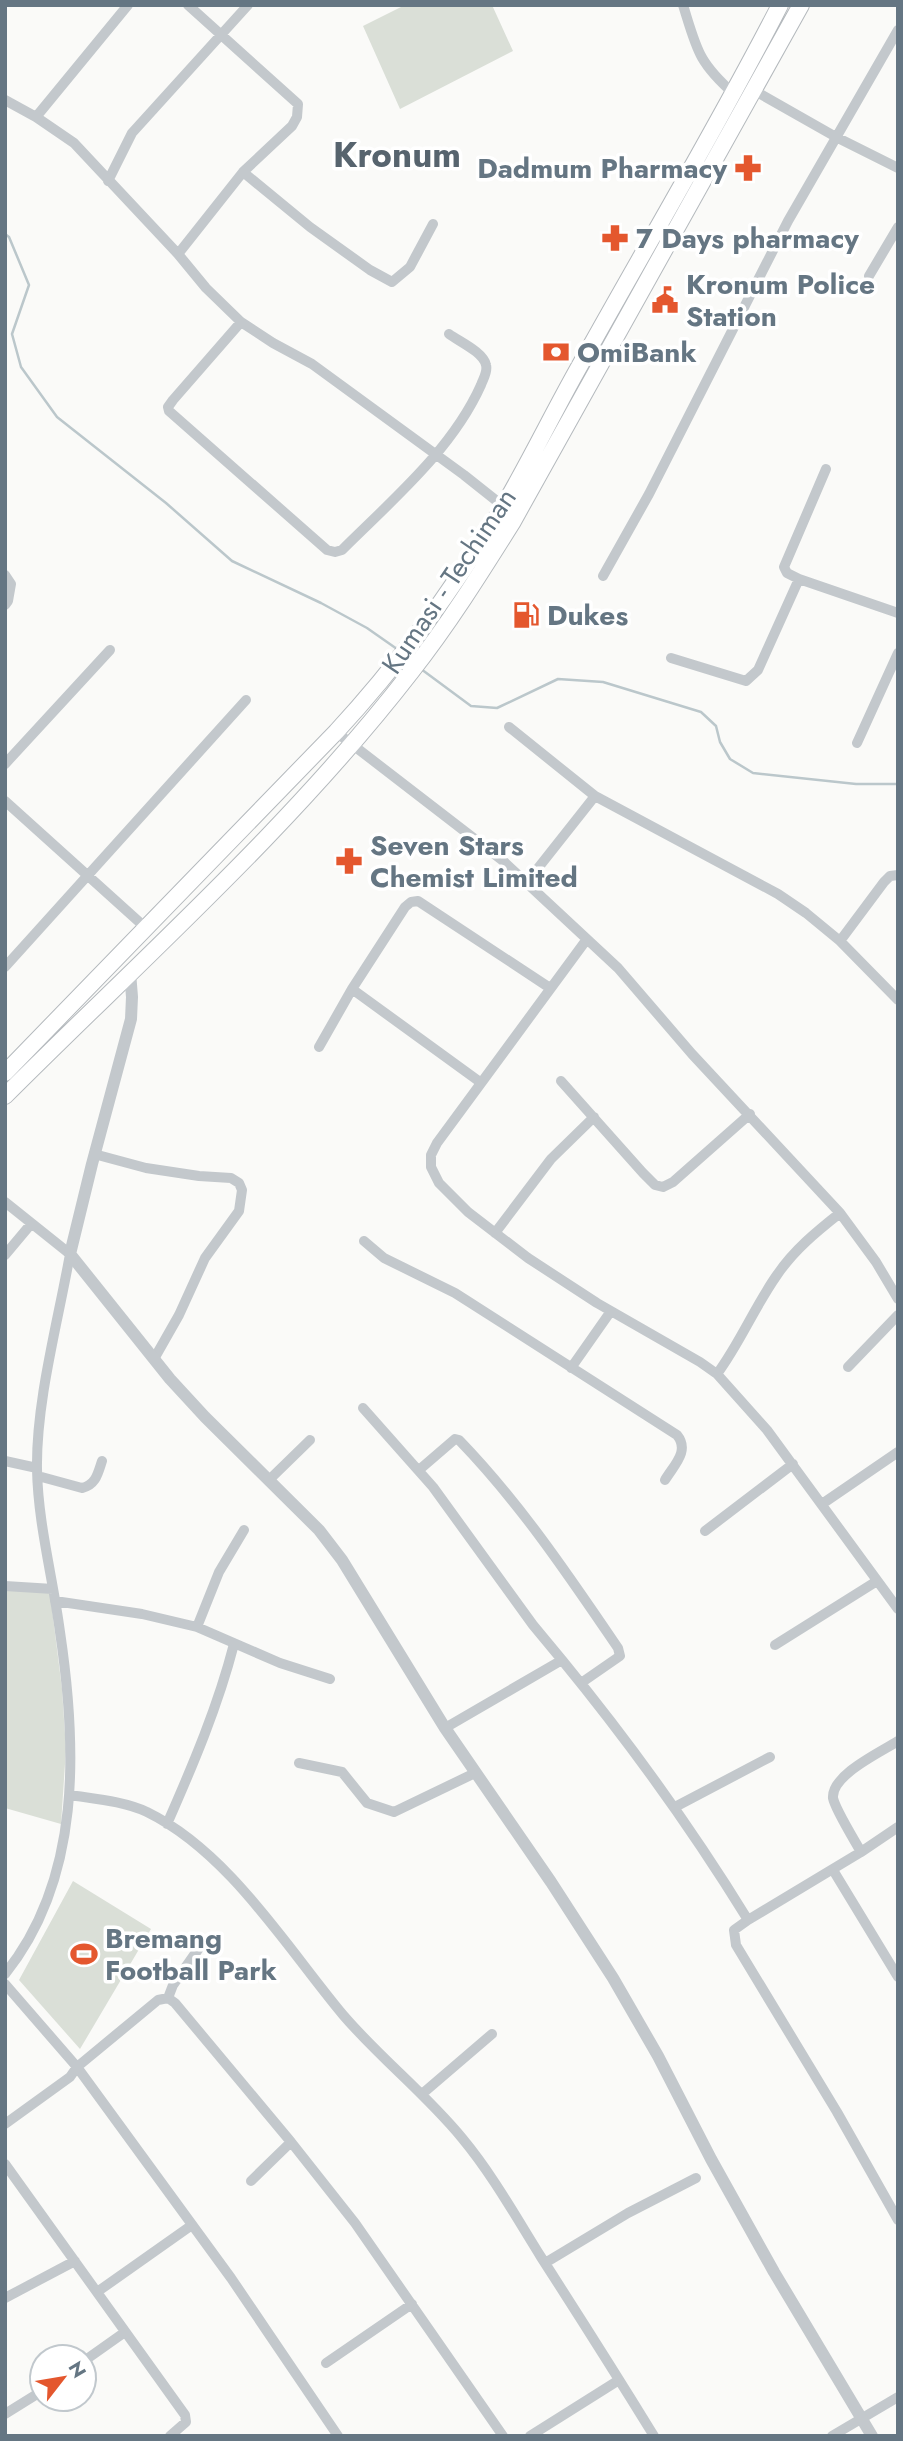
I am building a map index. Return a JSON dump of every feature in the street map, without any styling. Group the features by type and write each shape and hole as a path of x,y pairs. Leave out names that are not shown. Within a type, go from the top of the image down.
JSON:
{"highway":[{"name":"Kumasi - Techiman","path":"5,1073 336,733 395,663 503,506 577,369 734,94 780,5"},
{"path":"5,1096 227,877 350,745 424,655 464,599 512,523 802,5"}],"street":[{"path":"36,117 128,5"},
{"path":"178,254 243,172 292,126 297,117 298,104 188,5"},
{"path":"107,181 132,133 248,5"},
{"path":"683,5 700,58 712,74 734,94"},
{"path":"603,576 649,494 788,221 898,30"},
{"path":"755,91 898,168"},
{"path":"5,100 36,117 74,144 178,254 206,288 241,322 312,364 503,506"},
{"path":"243,172 310,227 370,270 392,282 410,267 433,224"},
{"path":"869,276 898,227"},
{"path":"241,322 173,400 168,407 169,411 327,550 335,552 342,550 435,454 474,401 487,370 486,364 481,357 449,334"},
{"path":"826,469 783,567 787,573 799,579 897,610"},
{"path":"5,575 11,584 5,605"},
{"path":"671,658 746,681 758,670 799,579"},
{"path":"5,764 110,650"},
{"path":"857,743 898,653"},
{"path":"5,967 246,700"},
{"path":"509,727 594,796 778,894 806,913 840,941 898,1000"},
{"path":"336,733 527,882 618,968 692,1054 840,1213 876,1262 898,1299"},
{"path":"527,882 594,796"},
{"path":"5,801 146,929"},
{"path":"840,941 884,882 890,876 898,875"},
{"path":"319,1047 352,989 405,907 411,902 418,901 550,988"},
{"path":"587,939 437,1143 431,1155 431,1167 439,1183 468,1212 528,1258 717,1374 767,1430 898,1609"},
{"path":"5,1974 29,1938 50,1892 63,1846 70,1796 71,1759 61,1634 37,1472 48,1373 70,1254 131,1018 130,972"},
{"path":"352,989 480,1082"},
{"path":"561,1081 643,1173 655,1185 663,1187 673,1182 750,1114"},
{"path":"495,1233 551,1159 594,1117"},
{"path":"94,1154 146,1168 231,1178 239,1183 242,1191 239,1211 205,1258 154,1359"},
{"path":"5,1202 70,1254 154,1359 205,1417 270,1479 342,1560 444,1728 551,1881 612,1978 658,2056 774,2272 872,2436"},
{"path":"717,1374 733,1352 776,1276 794,1253 840,1213"},
{"path":"5,1255 32,1224"},
{"path":"364,1241 384,1258 455,1293 677,1435 683,1442 684,1450 665,1480"},
{"path":"571,1368 611,1311"},
{"path":"848,1367 898,1315"},
{"path":"363,1408 419,1470 533,1625 634,1751 702,1845 748,1920"},
{"path":"419,1470 455,1438 528,1519 618,1648 620,1657 581,1683"},
{"path":"270,1479 310,1440"},
{"path":"822,1504 898,1452"},
{"path":"5,1461 82,1488 93,1483 102,1461"},
{"path":"705,1531 793,1464"},
{"path":"197,1627 219,1572 244,1530"},
{"path":"775,1645 877,1581"},
{"path":"5,1586 53,1589"},
{"path":"55,1601 142,1614 197,1627 280,1663 330,1679"},
{"path":"167,1824 213,1714 234,1644"},
{"path":"444,1728 562,1660"},
{"path":"861,1852 833,1799 835,1787 842,1777 898,1741"},
{"path":"675,1807 770,1758"},
{"path":"299,1763 342,1772 367,1803 394,1812 475,1773"},
{"path":"70,1796 113,1801 145,1811 198,1847 244,1890 347,2019 463,2139 654,2436"},
{"path":"898,1827 734,1930 736,1945 837,2112 898,2220"},
{"path":"833,1870 898,1977"},
{"path":"168,1998 173,1985 204,1941"},
{"path":"5,1984 77,2067 231,2278 338,2436"},
{"path":"5,2124 70,2077 77,2067 158,2000 168,1998 291,2142 355,2223 503,2436"},
{"path":"422,2094 492,2034"},
{"path":"251,2181 291,2142"},
{"path":"5,2164 185,2415 183,2426 170,2436"},
{"path":"545,2263 628,2213 696,2178"},
{"path":"97,2292 192,2225"},
{"path":"5,2298 75,2261"},
{"path":"326,2363 412,2304"},
{"path":"98,2351 125,2332"},
{"path":"530,2436 619,2379"},
{"path":"832,2436 898,2397"},
{"path":"5,2414 28,2400"}],"shaded area":[{"path":"405,5 492,5 513,51 400,109 363,26"},
{"path":"5,1587 50,1593 62,1689 66,1749 61,1824 5,1808"},
{"name":"Bremang Football Park","path":"73,1881 151,1929 80,2049 19,1980"}],"waterway":[{"path":"5,234 9,237 29,285 12,334 21,367 57,417 166,503 232,561 321,603 367,628 397,649"},
{"path":"421,669 471,706 497,708 558,679 603,682 701,712 716,726 720,742 730,759 753,773 856,784 898,784"}],"place":[{"name":"Dadmum Pharmacy","path":"748,168"},
{"name":"7 Days pharmacy","path":"615,238"},
{"name":"Kronum Police Station","path":"665,300"},
{"name":"OmiBank","path":"556,352"},
{"name":"Dukes","path":"526,615"},
{"name":"Seven Stars Chemist Limited","path":"349,861"},
{"name":"Bremang Football Park","path":"84,1954"}],"district":[{"name":"Kronum","path":"397,155"}]}
